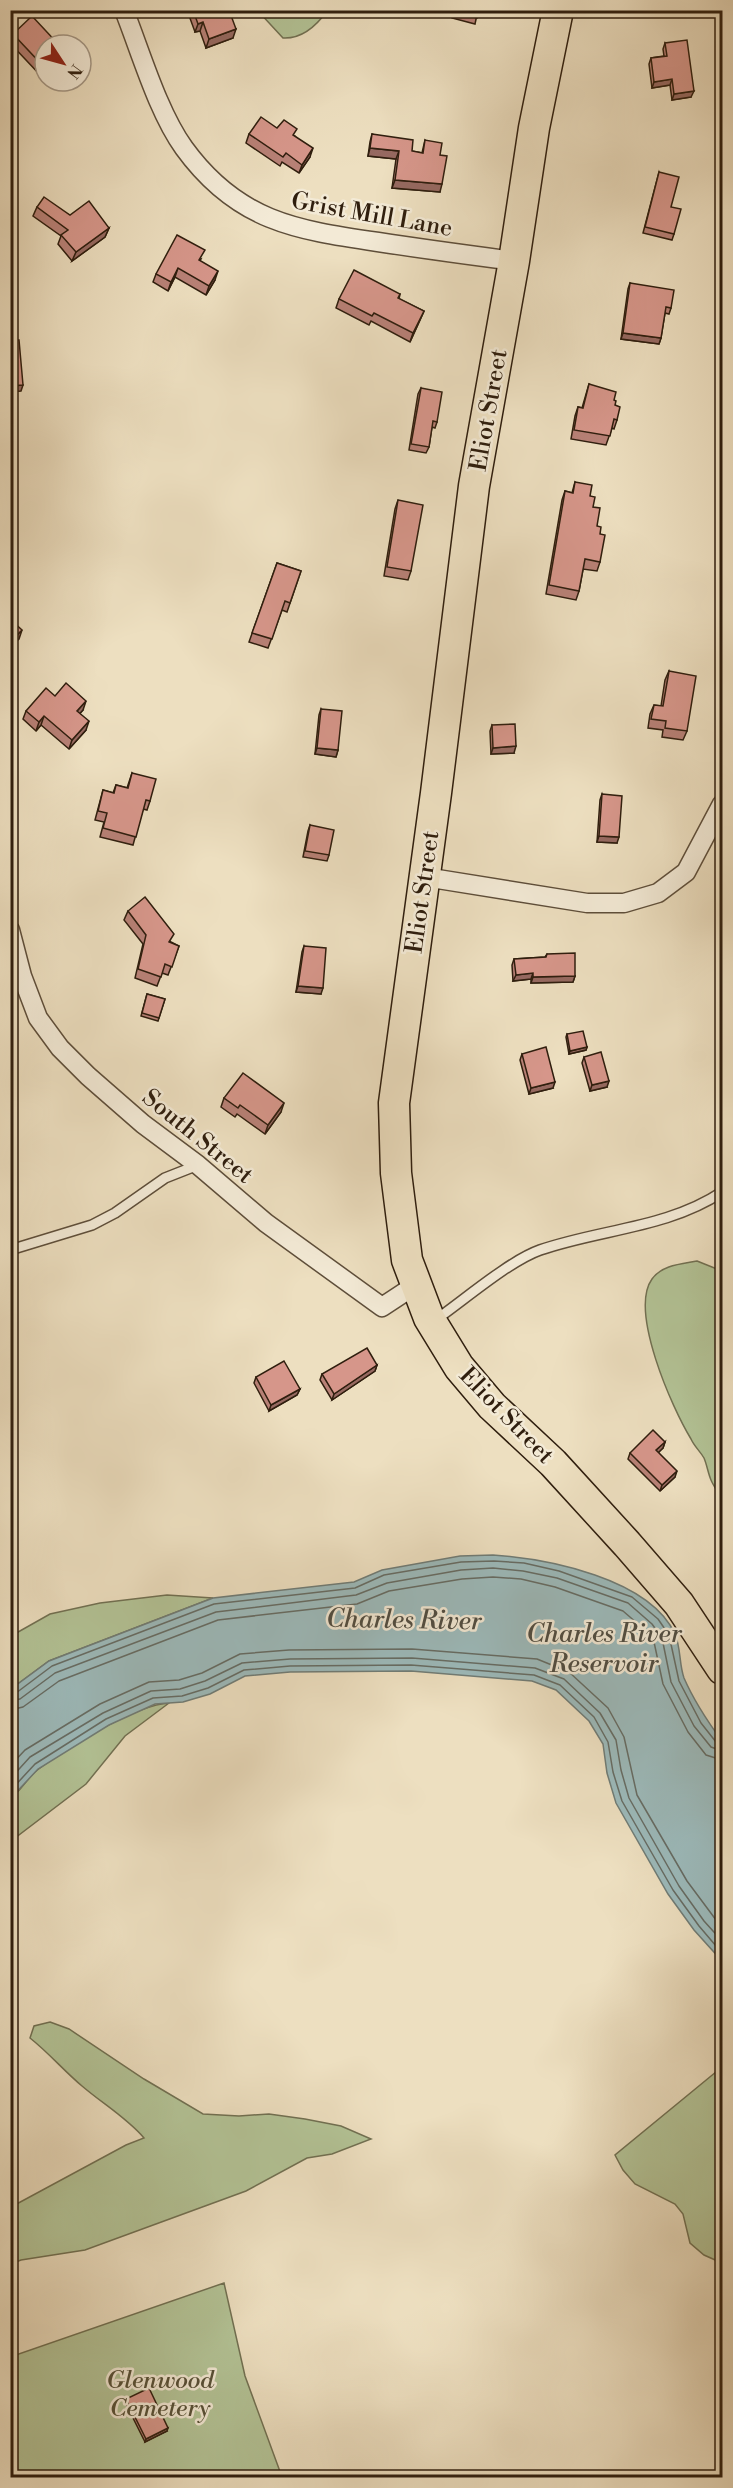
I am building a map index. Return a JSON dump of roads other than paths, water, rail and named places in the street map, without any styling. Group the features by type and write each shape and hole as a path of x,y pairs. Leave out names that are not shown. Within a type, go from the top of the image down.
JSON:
{"main road":[{"name":"Eliot Street","path":"558,10 534,128 514,261 474,486 394,1103 396,1173 408,1260 432,1322 459,1367 492,1406 553,1463 627,1544 679,1604 723,1669"}],"street":[{"name":"Grist Mill Lane","path":"124,10 164,112 183,146 210,180 238,202 268,219 310,232 514,261"},
{"path":"425,877 587,903 624,903 658,893 686,872 723,804"},
{"name":"South Street","path":"10,930 22,976 38,1018 60,1048 143,1124 198,1165 266,1223 382,1306 417,1284"}],"lane":[{"path":"10,1250 92,1225 115,1214 165,1178 198,1165"},
{"path":"432,1322 511,1266 539,1250 664,1219 697,1207 723,1192"}],"water":[{"name":"Charles River Reservoir","path":"493,1555 568,1567 620,1585 643,1599 662,1615 675,1634 684,1678 692,1695 722,1741 722,1961 694,1930 668,1894 616,1803 607,1773 603,1744 589,1721 556,1690 532,1681 411,1671 290,1672 245,1676 210,1694 183,1702 155,1704 109,1725 38,1769 11,1798 11,1689 49,1661 213,1598 354,1582 382,1570 460,1556"}],"water label":[{"name":"Charles River","path":"404,1619"}],"park label":[{"name":"Glenwood Cemetery","path":"160,2394"}]}
